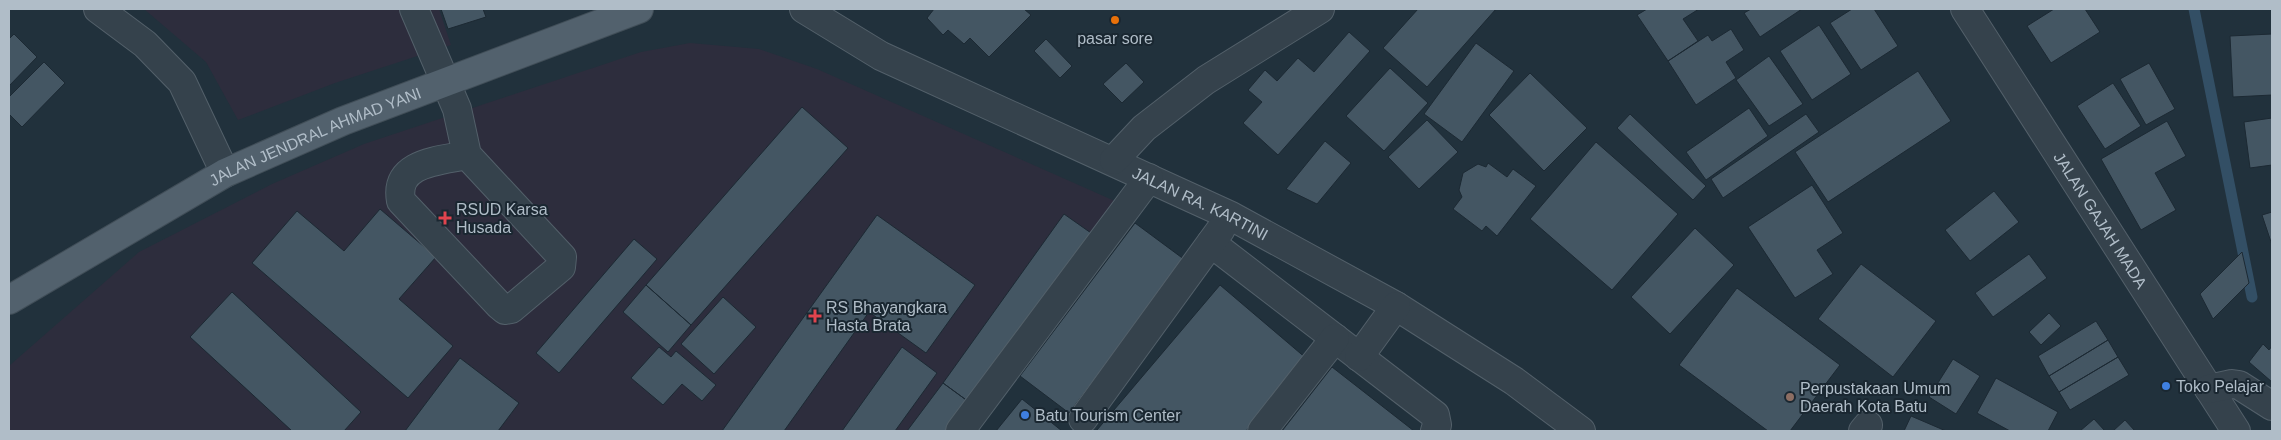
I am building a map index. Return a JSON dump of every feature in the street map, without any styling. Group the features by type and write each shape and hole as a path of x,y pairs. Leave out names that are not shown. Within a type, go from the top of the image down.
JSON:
{"main road":[{"name":"JALAN JENDRAL AHMAD YANI","path":"9,300 225,173 343,121 638,9"}],"street":[{"path":"98,9 145,44 182,82 225,173"},
{"path":"414,9 457,109 467,155 562,257 561,267 511,309 505,310 499,305 401,201 402,182 416,166 467,155"},
{"name":"JALAN RA. KARTINI","path":"804,9 881,56 1114,160 1148,178 1231,216 1396,306 1514,381 1581,431"},
{"path":"1114,160 1144,128 1206,80 1320,9"},
{"name":"JALAN GAJAH MADA","path":"1965,9 2236,431"},
{"path":"960,431 1148,178"},
{"path":"1083,419 1231,216"},
{"path":"1211,243 1435,415 1438,425 1435,431"},
{"path":"1360,357 1396,306"},
{"path":"1262,431 1335,338"},
{"path":"2209,389 2232,384 2239,385 2272,406"}],"shaded area":[{"path":"144,9 439,9 451,45 335,83 238,120 206,62"},
{"path":"690,43 759,49 817,69 1117,202 950,431 9,431 9,366 139,252 272,184 364,144 641,52"}],"building":[{"path":"441,9 483,9 486,17 448,29"},
{"path":"934,9 1024,9 1031,15 989,57 970,38 964,44 948,30 943,35 927,18"},
{"path":"1418,9 1496,9 1427,87 1383,48"},
{"path":"1647,9 1699,9 1683,19 1698,41 1668,61 1637,15"},
{"path":"1751,9 1802,9 1760,37 1744,13"},
{"path":"1852,9 1874,9 1898,46 1861,70 1830,23"},
{"path":"2054,9 2085,9 2100,32 2051,63 2027,26"},
{"path":"1819,25 1851,74 1812,100 1780,51"},
{"path":"1731,29 1744,50 1726,62 1736,78 1696,105 1668,61 1708,35 1712,41"},
{"path":"1349,32 1370,51 1278,155 1243,123 1262,102 1248,90 1265,70 1277,81 1298,58 1314,72"},
{"path":"14,34 37,57 9,86 9,39"},
{"path":"2272,34 2272,95 2233,97 2230,36"},
{"path":"1046,39 1072,66 1060,78 1034,51"},
{"path":"1476,43 1514,71 1462,142 1424,114"},
{"path":"1769,56 1803,104 1769,126 1736,80"},
{"path":"44,62 65,83 22,127 9,114 9,97"},
{"path":"1126,63 1144,82 1122,103 1103,84"},
{"path":"2149,63 2175,109 2146,125 2120,79"},
{"path":"1390,68 1428,103 1384,151 1346,116"},
{"path":"1918,71 1951,121 1828,202 1795,152"},
{"path":"1530,73 1587,128 1544,171 1489,115"},
{"path":"2113,83 2141,126 2105,149 2077,106"},
{"path":"802,107 848,148 691,325 646,285"},
{"path":"1749,108 1768,136 1706,180 1686,152"},
{"path":"1630,114 1706,186 1693,200 1617,128"},
{"path":"1806,114 1819,132 1723,198 1711,179"},
{"path":"2272,118 2272,165 2250,168 2244,122"},
{"path":"1427,120 1458,152 1419,189 1388,157"},
{"path":"2167,121 2186,156 2155,173 2176,210 2141,230 2101,159"},
{"path":"1325,141 1351,163 1317,204 1286,189"},
{"path":"1596,142 1678,214 1612,290 1530,219"},
{"path":"1488,163 1507,177 1513,169 1536,186 1497,236 1486,226 1482,231 1453,209 1462,197 1459,190 1463,173 1478,164 1486,167"},
{"path":"1812,185 1843,233 1817,250 1833,274 1795,298 1748,227"},
{"path":"1994,191 2019,222 1970,261 1945,230"},
{"path":"380,209 436,257 399,299 453,346 408,398 252,263 297,211 344,251"},
{"path":"2272,212 2272,245 2262,215"},
{"path":"1064,214 1091,233 969,402 943,383"},
{"path":"877,215 975,285 926,353 869,312 784,431 722,431"},
{"path":"1135,223 1185,260 1069,413 1020,376"},
{"path":"1695,228 1734,265 1670,334 1631,297"},
{"path":"634,239 657,259 559,373 536,353"},
{"path":"2242,252 2249,283 2213,319 2200,294"},
{"path":"2029,254 2047,278 1993,317 1975,293"},
{"path":"1861,264 1936,321 1893,377 1818,319"},
{"path":"646,285 691,325 668,352 623,312"},
{"path":"1220,285 1307,359 1246,431 1098,431 1097,430"},
{"path":"1737,288 1840,365 1790,431 1768,431 1679,365"},
{"path":"232,292 361,412 344,431 292,431 190,337"},
{"path":"723,297 756,327 714,374 681,344"},
{"path":"2049,313 2061,326 2041,345 2029,332"},
{"path":"2096,321 2108,340 2049,376 2038,356"},
{"path":"2108,340 2118,357 2059,392 2049,376"},
{"path":"2263,344 2269,350 2272,346 2272,382 2249,362"},
{"path":"659,347 671,357 676,351 716,385 702,401 682,384 663,405 631,378"},
{"path":"902,347 937,373 895,431 842,431"},
{"path":"2118,357 2129,375 2070,410 2059,392"},
{"path":"460,358 519,403 498,431 405,431"},
{"path":"1953,359 1980,376 1956,414 1929,397"},
{"path":"1332,367 1414,431 1282,431"},
{"path":"1996,378 2058,412 2048,431 2010,431 1977,413"},
{"path":"943,383 969,402 948,431 907,431"},
{"name":"Batu Tourism Center","path":"1022,399 1062,431 996,431"},
{"path":"1911,416 1946,431 1904,431"},
{"path":"2094,419 2105,431 2080,431"},
{"path":"2125,420 2135,431 2113,431"}],"waterway":[{"path":"2194,9 2252,297"}],"place":[{"name":"pasar sore","path":"1115,20"},
{"name":"RSUD Karsa Husada","path":"445,218"},
{"name":"RS Bhayangkara Hasta Brata","path":"815,316"},
{"name":"Toko Pelajar","path":"2166,386"},
{"name":"Perpustakaan Umum Daerah Kota Batu","path":"1790,397"},
{"name":"Batu Tourism Center","path":"1025,415"}]}
